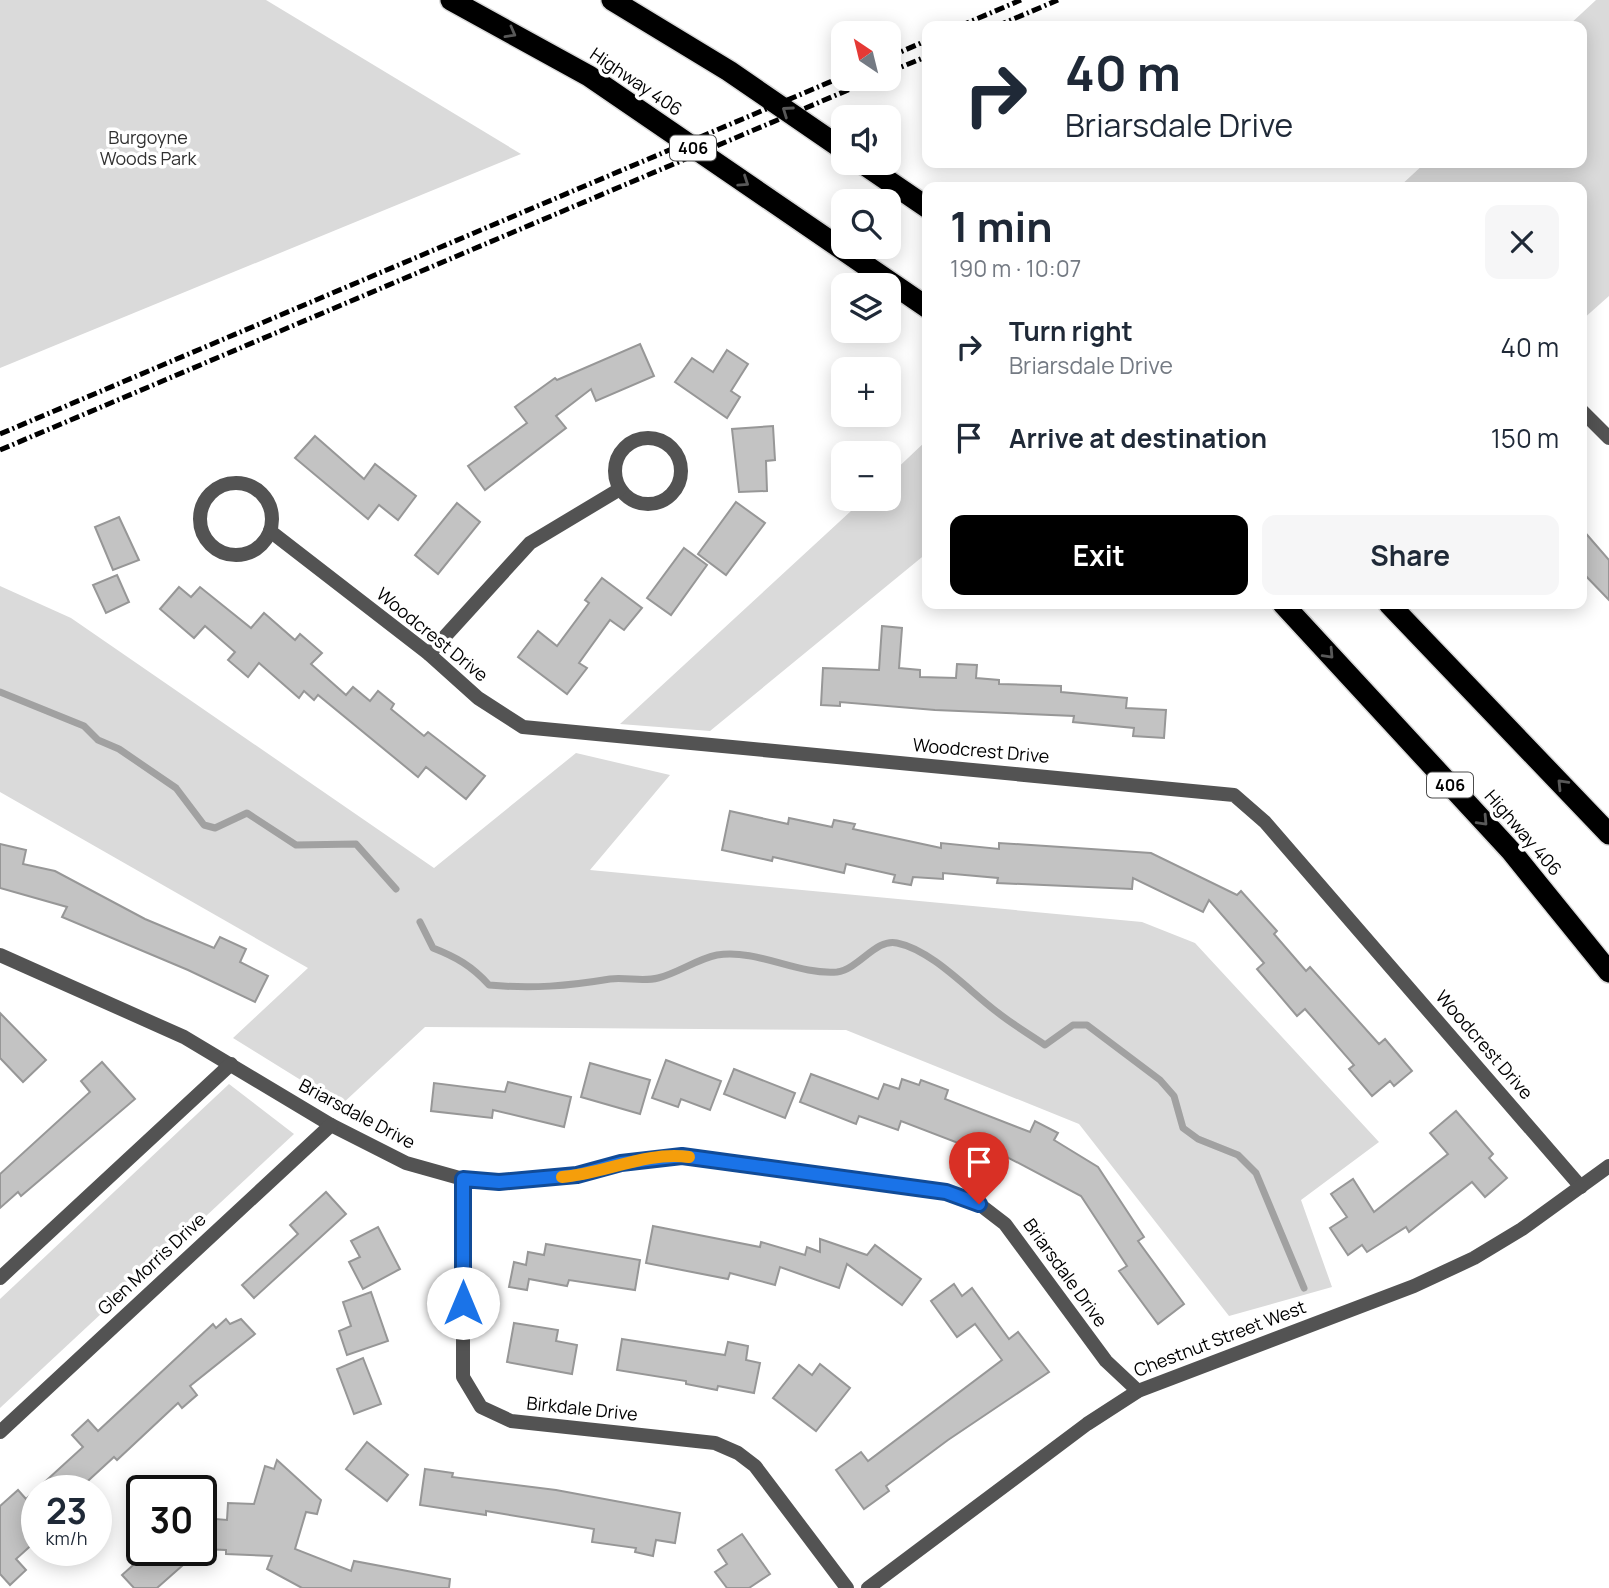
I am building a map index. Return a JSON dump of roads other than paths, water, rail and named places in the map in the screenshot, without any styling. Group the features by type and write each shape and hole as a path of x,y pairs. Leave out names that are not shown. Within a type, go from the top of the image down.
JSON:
{"highway":[{"name":"Highway 406","path":"452,0 589,76 922,304"},
{"path":"612,0 729,71 831,141"},
{"path":"880,175 922,204"},
{"name":"Highway 406","path":"1288,609 1511,851 1609,972"},
{"path":"1394,609 1609,834"}],"street":[{"path":"1587,416 1609,438"},
{"path":"657,439 676,452 680,462 680,482 667,499 647,505 636,503 620,489 615,468 625,447 635,441 657,439"},
{"path":"234,483 245,484 265,497 272,519 270,531 255,549 232,554 211,544 200,524 201,512 212,492 234,483"},
{"path":"429,654 530,543 620,489"},
{"name":"Woodcrest Drive","path":"270,531 429,654 478,698 523,727 1234,795 1265,822 1581,1186"},
{"name":"Briarsdale Drive","path":"0,955 184,1037 331,1125 406,1163 463,1179 499,1182 577,1175 621,1163 682,1156 946,1192 979,1204 1005,1224 1106,1361 1138,1391"},
{"path":"0,1278 230,1064"},
{"name":"Glen Morris Drive","path":"0,1432 331,1125"},
{"name":"Chestnut Street West","path":"867,1588 1087,1424 1138,1391 1414,1286 1474,1258 1609,1166"},
{"name":"Birkdale Drive","path":"463,1179 463,1377 481,1407 511,1421 715,1443 738,1453 755,1466 847,1588"}],"waterway":[{"path":"0,692 84,726 98,740 119,749 176,788 204,825 215,828 247,813 296,845 356,844 396,889"},
{"path":"420,922 433,948 463,963 489,985 520,987 616,979 652,979 710,957 733,954 807,970 837,972 853,966 882,945 897,943 910,947 937,962 986,1003 1045,1045 1073,1025 1087,1025 1160,1080 1174,1096 1183,1128 1198,1139 1238,1155 1256,1173 1304,1288"}],"railway":[{"path":"972,21 1021,0"},
{"path":"1009,21 1058,0"},
{"path":"901,52 922,43"},
{"path":"901,67 922,58"},
{"path":"0,434 831,82"},
{"path":"0,450 846,91"}],"park label":[{"name":"Burgoyne Woods Park","path":"148,148"}]}
